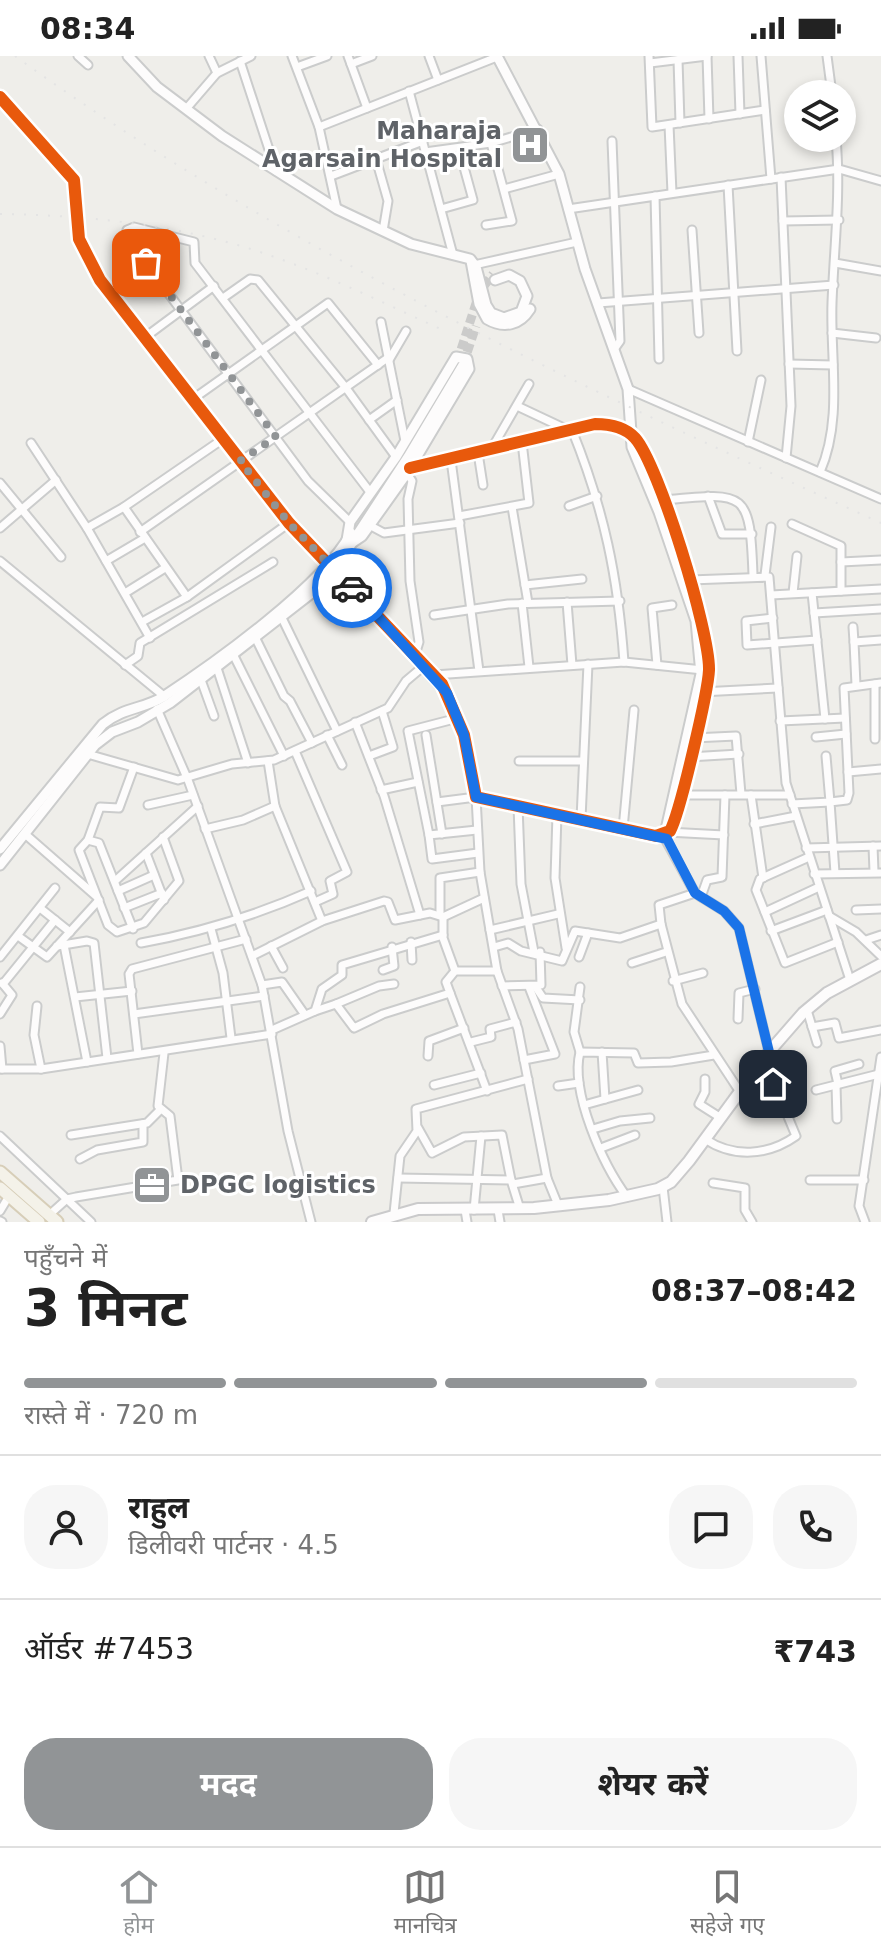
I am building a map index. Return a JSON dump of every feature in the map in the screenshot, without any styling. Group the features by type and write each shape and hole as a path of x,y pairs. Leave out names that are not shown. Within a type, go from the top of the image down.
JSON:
{"main road":[{"path":"372,1222 414,1209 469,1210 499,1216 520,1209 627,1197 663,1187 671,1182 767,1055 807,1010 850,980 881,964"},
{"path":"0,1172 47,1220"},
{"path":"5,1192 47,1220"}],"street":[{"path":"78,56 88,65"},
{"path":"128,56 157,87 277,173 337,209 383,231 472,264 577,242"},
{"path":"209,56 217,73"},
{"path":"186,109 217,73 251,56"},
{"path":"292,56 319,127 337,209"},
{"path":"297,67 327,56"},
{"path":"367,108 349,60 372,56"},
{"path":"429,56 438,80"},
{"path":"319,127 497,56 509,85 538,129 559,174 577,242 628,389 632,447 659,512 696,621 705,671"},
{"path":"709,119 707,56 650,60 651,126 669,125 680,123 709,119 765,110"},
{"path":"738,56 740,114"},
{"path":"761,56 771,179"},
{"path":"827,56 830,80"},
{"path":"678,60 680,123"},
{"path":"240,61 277,173"},
{"path":"409,91 453,255"},
{"path":"0,97 74,180 82,250 100,280 289,523 425,665 447,693 458,718 476,797 480,872 497,971 516,1022 547,1178 558,1205"},
{"path":"669,125 672,193"},
{"path":"425,152 491,143 538,129"},
{"path":"331,176 423,141"},
{"path":"612,141 620,341 615,348"},
{"path":"486,225 512,221 491,143"},
{"path":"441,209 473,200 459,149"},
{"path":"820,472 831,447 832,333 839,220 837,152"},
{"path":"376,159 388,201 383,231"},
{"path":"568,209 839,169 881,181"},
{"path":"504,189 559,174"},
{"path":"781,177 791,406 786,458"},
{"path":"728,185 737,351"},
{"path":"655,196 659,359"},
{"path":"783,221 839,220"},
{"path":"350,522 308,481 128,239 130,228 191,240 196,247 194,260 370,492"},
{"path":"692,230 699,333"},
{"path":"835,263 881,271"},
{"path":"472,264 483,315 504,326 519,322 530,309 530,284 519,272 494,277"},
{"path":"223,298 256,278 346,388 396,457"},
{"path":"598,303 834,285"},
{"path":"144,338 214,286"},
{"path":"193,399 330,304 378,365"},
{"path":"381,322 405,442"},
{"path":"106,561 240,461 389,359 406,331"},
{"path":"832,333 876,338"},
{"path":"456,357 467,359 469,369 408,470 369,525 350,541 350,522 396,457 451,362 456,357"},
{"path":"5,845 25,834 83,753 234,656 282,618 333,568 460,364"},
{"path":"789,364 833,365"},
{"path":"748,442 761,380"},
{"path":"492,449 529,384"},
{"path":"628,389 881,499"},
{"path":"369,420 397,400"},
{"path":"517,406 570,430 597,496 620,601 624,662"},
{"path":"408,470 605,424 631,434 663,500 703,619 705,671 689,757 665,833 698,895 724,911 739,928 755,989 767,1055 796,1136 779,1147 730,1153 705,1139"},
{"path":"87,528 124,507 223,439"},
{"path":"369,525 381,533 408,532 531,501 522,442"},
{"path":"31,443 87,528 150,638"},
{"path":"478,453 483,485"},
{"path":"451,460 479,671"},
{"path":"408,470 412,481 408,532 419,642 415,655"},
{"path":"1,525 56,480"},
{"path":"0,483 23,507 61,557"},
{"path":"663,500 723,495 744,508 750,515 753,575"},
{"path":"569,506 597,496"},
{"path":"708,496 722,534 752,534"},
{"path":"124,507 187,597"},
{"path":"512,507 525,585 529,667"},
{"path":"142,622 187,597 289,523"},
{"path":"792,524 841,546 841,591"},
{"path":"771,527 765,575 771,595 780,721 790,795 850,980"},
{"path":"793,593 797,556"},
{"path":"841,562 881,560"},
{"path":"0,561 167,700"},
{"path":"125,665 138,656 138,645 273,562"},
{"path":"125,593 165,568"},
{"path":"167,700 333,568"},
{"path":"690,580 765,575"},
{"path":"525,585 582,579"},
{"path":"771,595 881,589"},
{"path":"812,593 825,719"},
{"path":"434,615 525,603 620,601"},
{"path":"567,602 572,665"},
{"path":"657,665 652,608 672,605"},
{"path":"814,613 881,609"},
{"path":"282,618 337,731"},
{"path":"773,618 748,620 744,626 749,646 817,640"},
{"path":"853,627 856,685"},
{"path":"256,639 312,743"},
{"path":"854,642 881,640"},
{"path":"234,656 284,756"},
{"path":"434,675 624,662 705,671"},
{"path":"581,819 588,664"},
{"path":"83,753 188,780 220,767 268,761 382,711 393,704 406,681 425,665"},
{"path":"217,668 248,763"},
{"path":"201,680 214,716"},
{"path":"792,804 847,800 844,688 878,684 875,739"},
{"path":"701,692 778,688"},
{"path":"677,795 701,692"},
{"path":"0,865 5,845 117,713 156,706"},
{"path":"156,706 198,806 262,985 288,1131 311,1222"},
{"path":"623,829 634,710"},
{"path":"369,756 393,747 382,711"},
{"path":"458,718 409,729 432,859 478,853"},
{"path":"780,721 845,718"},
{"path":"355,722 381,790 420,915"},
{"path":"816,737 846,734"},
{"path":"327,735 342,765"},
{"path":"426,735 442,834"},
{"path":"693,738 736,736 741,794"},
{"path":"295,751 347,872 330,881 333,894 315,902"},
{"path":"689,757 739,754"},
{"path":"826,756 835,873"},
{"path":"268,761 275,806 322,921"},
{"path":"519,761 583,761"},
{"path":"134,767 119,808 100,807 88,840 79,850 111,930 133,929 151,916 163,896 179,881 163,837"},
{"path":"848,772 881,769"},
{"path":"381,790 418,782"},
{"path":"148,805 193,795"},
{"path":"677,795 790,795"},
{"path":"725,795 722,877 707,880 698,895 659,905 666,952 673,981 690,1019 740,1092 766,1098 785,1111"},
{"path":"751,795 763,878"},
{"path":"437,802 476,797 623,829 724,835"},
{"path":"115,881 198,806"},
{"path":"205,829 243,820 275,806"},
{"path":"502,986 532,986 543,980 520,874 518,806"},
{"path":"557,814 555,878 558,914 566,948"},
{"path":"754,824 796,816"},
{"path":"429,835 477,830"},
{"path":"25,834 98,899"},
{"path":"88,840 98,841 133,929"},
{"path":"806,848 877,846 878,873 814,874"},
{"path":"146,853 163,896"},
{"path":"809,857 763,878 756,886 771,931 785,963 838,942"},
{"path":"455,971 443,935 438,880 480,872"},
{"path":"118,891 154,875"},
{"path":"765,912 819,887"},
{"path":"0,957 55,888"},
{"path":"141,943 211,929 311,891"},
{"path":"124,908 163,896"},
{"path":"252,956 322,921 386,900 395,920 420,915 441,916 484,898"},
{"path":"18,936 47,957 98,899"},
{"path":"40,908 70,932"},
{"path":"856,910 881,909"},
{"path":"771,931 828,913"},
{"path":"828,913 866,940 881,956"},
{"path":"490,930 558,914"},
{"path":"1,1011 12,995 1,983 55,920"},
{"path":"494,947 508,943 521,951 537,952 562,961 575,931 620,938 661,924"},
{"path":"211,929 227,1002 231,1038"},
{"path":"579,957 588,933"},
{"path":"315,1011 322,989 342,975 342,965 392,947 443,935"},
{"path":"866,940 881,935"},
{"path":"138,1054 132,969 246,939"},
{"path":"411,942 412,960"},
{"path":"60,945 94,943 107,1058"},
{"path":"60,945 75,997 87,1062"},
{"path":"271,946 283,968"},
{"path":"383,970 394,966 392,947"},
{"path":"632,963 666,952"},
{"path":"455,971 497,971"},
{"path":"455,971 446,982 487,1091"},
{"path":"673,981 703,973"},
{"path":"262,985 282,982 305,1015"},
{"path":"0,1046 1,1069 41,1069 164,1053 272,1032 315,1011 379,986 394,984"},
{"path":"532,986 543,998 580,1000"},
{"path":"524,1060 555,1054 532,986"},
{"path":"580,987 574,1032 580,1052 579,1083 584,1105 613,1177 627,1197"},
{"path":"738,1019 739,993 755,989"},
{"path":"75,997 132,991"},
{"path":"336,1004 354,1028 383,1014 450,993"},
{"path":"134,1014 264,996"},
{"path":"37,1006 34,1035 41,1069"},
{"path":"807,1010 817,1043"},
{"path":"471,1042 491,1037 490,1029 516,1022"},
{"path":"812,1027 835,1023 839,1038 881,1030"},
{"path":"428,1056 429,1041 464,1028"},
{"path":"580,1052 634,1053 638,1063 687,1061 714,1055"},
{"path":"602,1052 605,1099"},
{"path":"159,1111 159,1077 164,1053"},
{"path":"865,1222 859,1209 881,1057"},
{"path":"837,1119 835,1071 859,1064"},
{"path":"434,1085 481,1073"},
{"path":"816,1090 879,1074"},
{"path":"520,1209 505,1163 504,1136 464,1137 432,1153 418,1128 417,1108 528,1079"},
{"path":"705,1079 705,1092 699,1104 721,1118"},
{"path":"558,1086 579,1083"},
{"path":"584,1105 638,1090"},
{"path":"71,1135 143,1124 159,1111"},
{"path":"47,1220 67,1199 178,1180 170,1116 159,1111"},
{"path":"593,1129 620,1121 650,1118"},
{"path":"80,1159 97,1150 143,1142 143,1124"},
{"path":"389,1217 402,1150 418,1128"},
{"path":"601,1148 635,1135"},
{"path":"0,1136 91,1222"},
{"path":"467,1222 477,1180 481,1136"},
{"path":"398,1178 512,1182 547,1178"},
{"path":"810,1180 864,1180"},
{"path":"713,1183 745,1188 745,1210 752,1222"},
{"path":"663,1187 667,1222"},
{"path":"0,1211 5,1192"},
{"path":"414,1209 416,1222"}],"tunnel":[{"path":"457,362 480,291 493,274"},
{"path":"463,365 476,326"}],"railway":[{"path":"15,56 221,192 328,253 546,367 881,523"},
{"path":"0,214 130,223 238,245 329,278 447,332"}],"cycle path":[{"path":"0,97 74,180 79,239 100,280 289,523 442,684 464,735 476,797 656,836 670,831 693,752 709,670 701,622 681,550 657,480 635,438 616,427 595,424 410,468"}],"way so far":[{"path":"146,263 276,437 240,461 289,523 352,588"}],"place":[{"name":"Maharaja Agarsain Hospital","path":"530,145"},
{"name":"DPGC logistics","path":"152,1185"}],"route":[{"path":"352,588 442,684 464,735 476,797 663,835 670,842 695,893 724,911 744,939 769,1052 764,1059 773,1084"}]}
